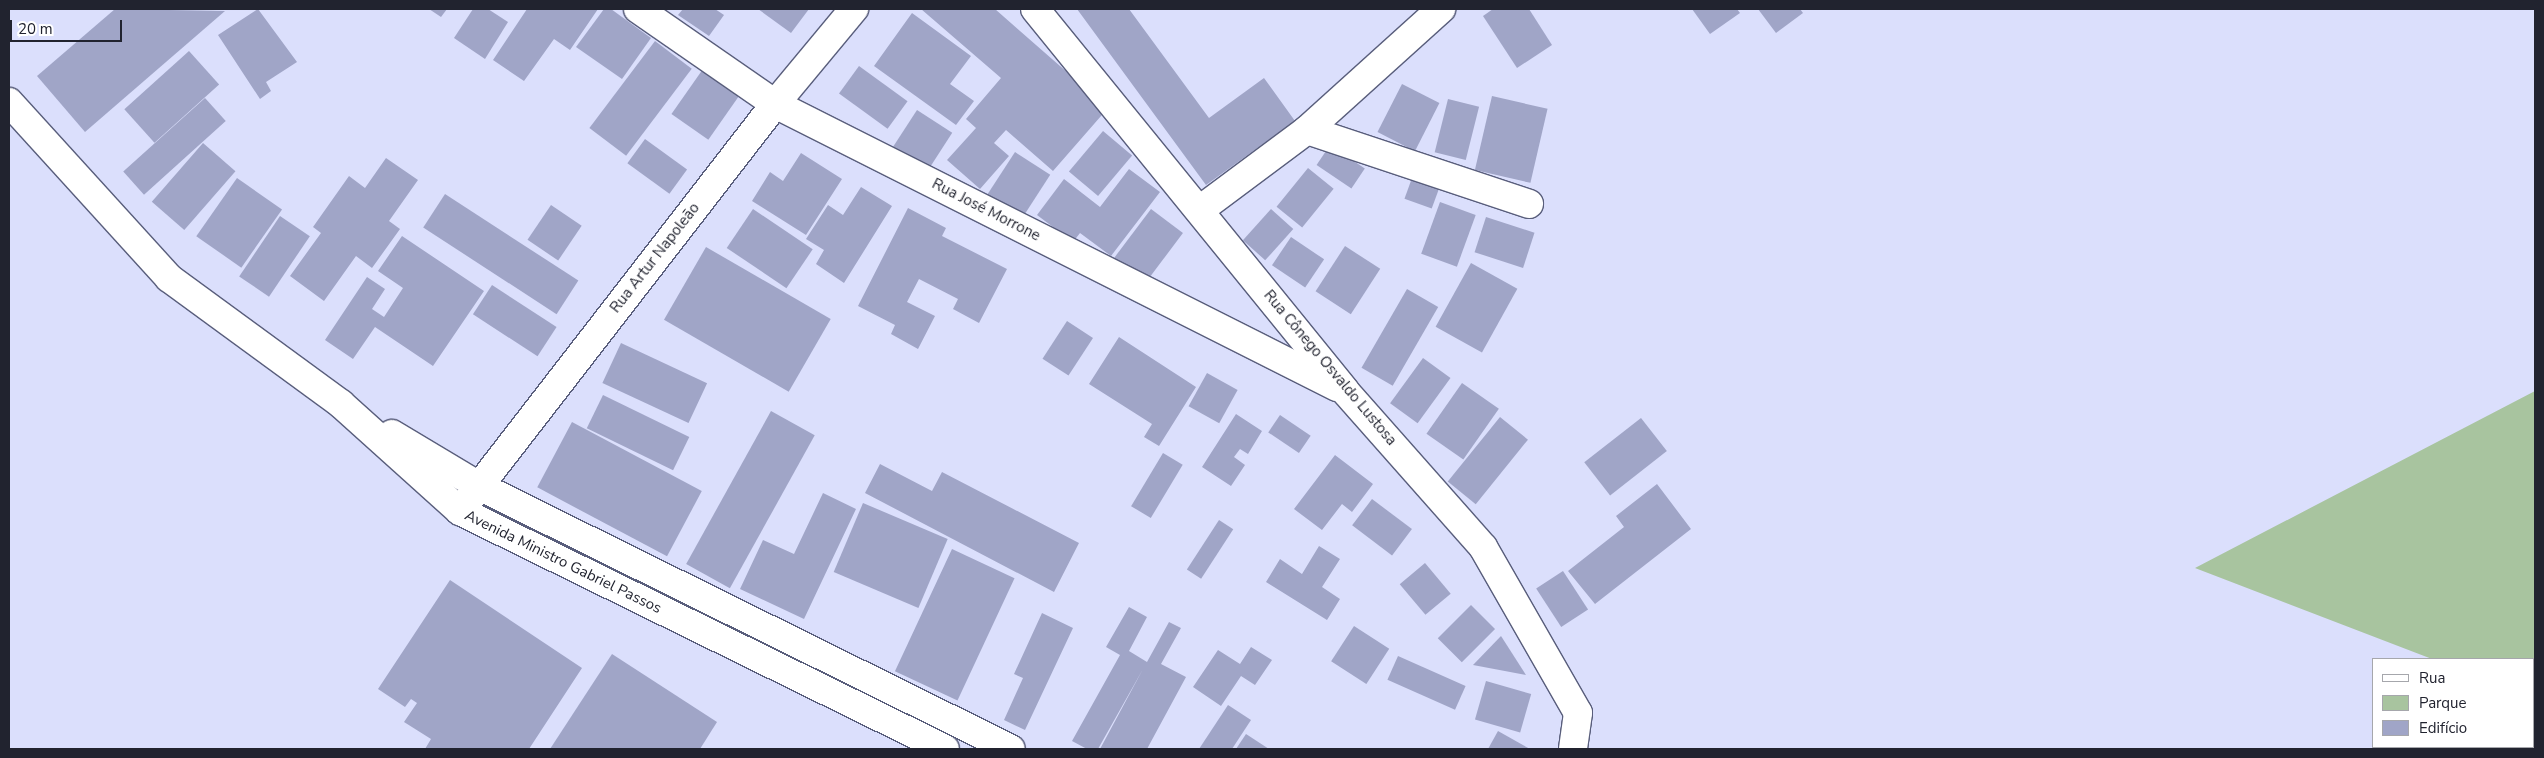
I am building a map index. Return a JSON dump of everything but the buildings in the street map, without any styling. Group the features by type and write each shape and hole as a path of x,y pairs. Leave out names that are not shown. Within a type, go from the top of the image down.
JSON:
{"street":[{"name":"Rua José Morrone","path":"638,9 775,104 1345,391"},
{"name":"Rua Artur Napoleão","path":"460,511 775,104 854,9"},
{"name":"Rua Cônego Osvaldo Lustosa","path":"1036,9 1201,209 1345,391 1483,547 1578,713 1574,749"},
{"path":"1201,209 1307,130 1441,9"},
{"name":"Avenida Ministro Gabriel Passos","path":"9,102 169,278 341,404 460,511 945,749"},
{"path":"1307,130 1528,204"},
{"path":"341,404 479,486 1011,749"},
{"path":"889,722 902,695"}],"green space":[{"path":"2535,391 2535,699 2534,658 2429,658 2195,568"}]}
